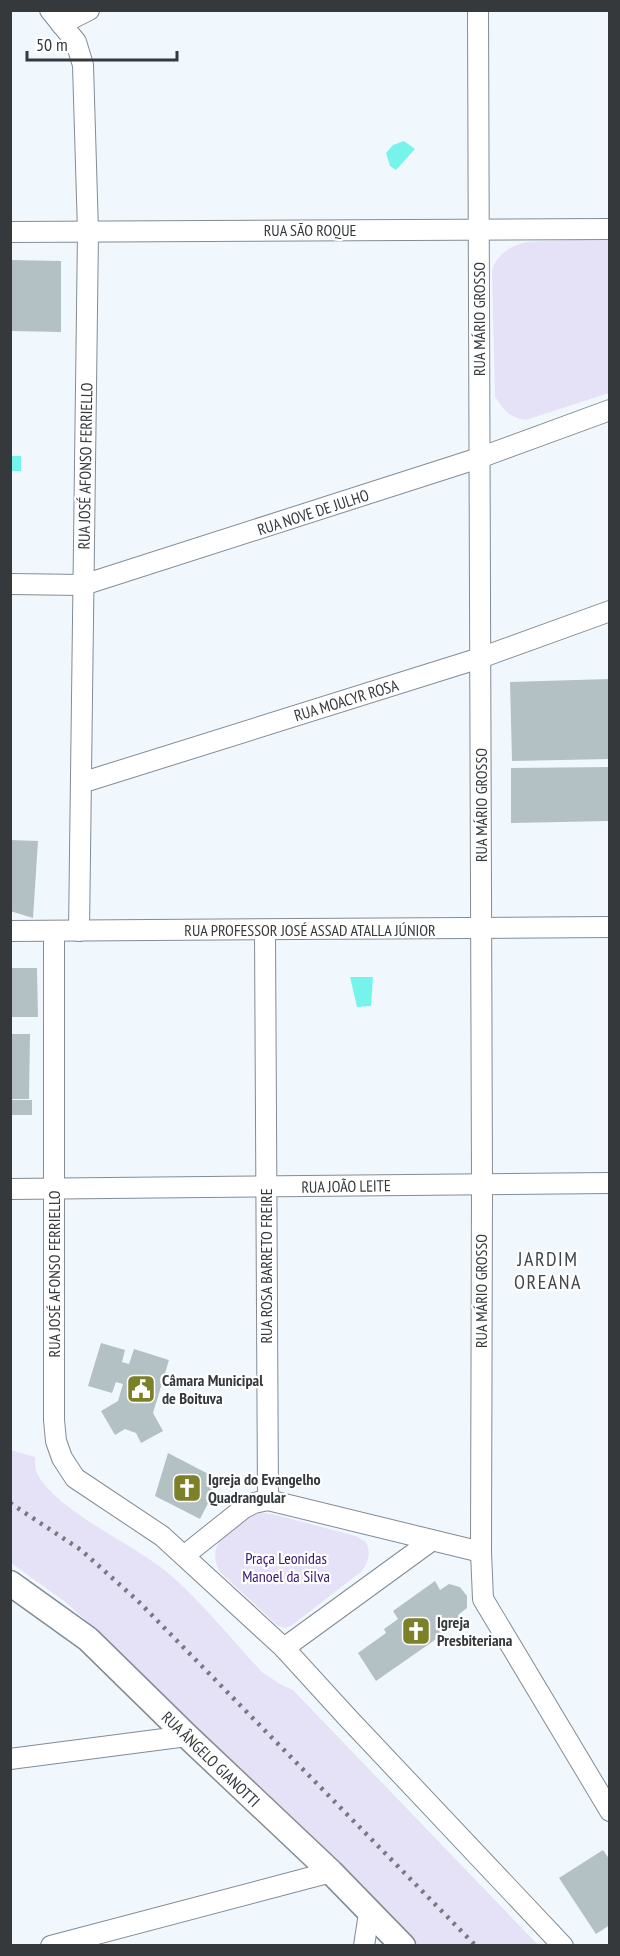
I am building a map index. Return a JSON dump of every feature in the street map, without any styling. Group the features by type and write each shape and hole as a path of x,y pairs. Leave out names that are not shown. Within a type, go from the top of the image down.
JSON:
{"street":[{"path":"56,17 89,10"},
{"name":"RUA MÁRIO GROSSO","path":"478,10 481,1552 483,1599 609,1811"},
{"name":"RUA JOSÉ AFONSO FERRIELLO","path":"56,17 76,42 83,65 88,231 79,931"},
{"name":"RUA SÃO ROQUE","path":"10,232 609,229"},
{"name":"RUA NOVE DE JULHO","path":"10,584 83,585 479,458 609,410"},
{"name":"RUA MOACYR ROSA","path":"81,783 480,658 609,611"},
{"name":"RUA PROFESSOR JOSÉ ASSAD ATALLA JÚNIOR","path":"10,931 609,927"},
{"name":"RUA ROSA BARRETO FREIRE","path":"265,930 268,1500"},
{"name":"RUA JOSÉ AFONSO FERRIELLO","path":"54,931 54,1420 56,1441 69,1472 81,1483 162,1536 284,1648 563,1946"},
{"name":"RUA JOÃO LEITE","path":"10,1189 609,1183"},
{"path":"184,1555 244,1508 268,1500 481,1552"},
{"path":"284,1648 431,1541"},
{"name":"RUA ÂNGELO GIANOTTI","path":"10,1583 88,1639 331,1872 404,1946"},
{"path":"10,1759 187,1736"},
{"path":"51,1946 331,1872"},
{"path":"364,1946 369,1913"}],"green space":[{"path":"609,238 609,393 526,420 511,415 504,410 495,397 492,271 494,265 505,252 526,242"},
{"path":"11,1450 35,1457 36,1471 58,1499 167,1572 204,1608 262,1672 293,1690 538,1945 418,1945 101,1634 64,1601 11,1563"},
{"name":"Praça Leonidas Manoel da Silva","path":"260,1513 272,1514 356,1536 366,1542 368,1560 362,1571 291,1626 285,1628 278,1626 220,1572 216,1561 215,1552 224,1535 240,1522"}],"shaded area":[{"path":"404,141 415,149 396,170 390,166 386,153 393,145"},
{"path":"11,456 21,456 21,471 11,471"},
{"path":"350,977 373,977 371,1006 357,1007"}],"building":[{"path":"10,260 61,261 61,332 10,331"},
{"path":"609,679 610,759 512,761 510,682"},
{"path":"610,767 610,821 511,823 511,768"},
{"path":"10,840 38,841 33,918 10,911"},
{"path":"10,968 37,968 38,1017 10,1017"},
{"path":"10,1034 30,1034 29,1099 10,1099"},
{"path":"10,1100 32,1100 32,1115 10,1115"},
{"name":"Câmara Municipal de Boituva","path":"101,1343 125,1350 122,1362 129,1364 134,1349 169,1360 153,1413 163,1431 141,1443 136,1433 125,1429 115,1435 101,1411 118,1401 123,1384 116,1382 112,1393 88,1386"},
{"name":"Igreja do Evangelho Quadrangular","path":"168,1453 220,1480 200,1519 155,1496"},
{"name":"Igreja Presbiteriana","path":"435,1581 440,1590 449,1584 460,1587 467,1596 467,1608 458,1615 462,1621 376,1681 358,1653 386,1633 384,1629 398,1619 393,1611"},
{"path":"603,1850 610,1860 610,1925 596,1934 559,1878"}],"railway":[{"path":"10,1503 81,1550 139,1602 476,1946"}],"place":[{"name":"Câmara Municipal de Boituva","path":"141,1389"},
{"name":"Igreja do Evangelho Quadrangular","path":"187,1488"},
{"name":"Igreja Presbiteriana","path":"416,1631"}],"district":[{"name":"JARDIM OREANA","path":"548,1270"}]}
